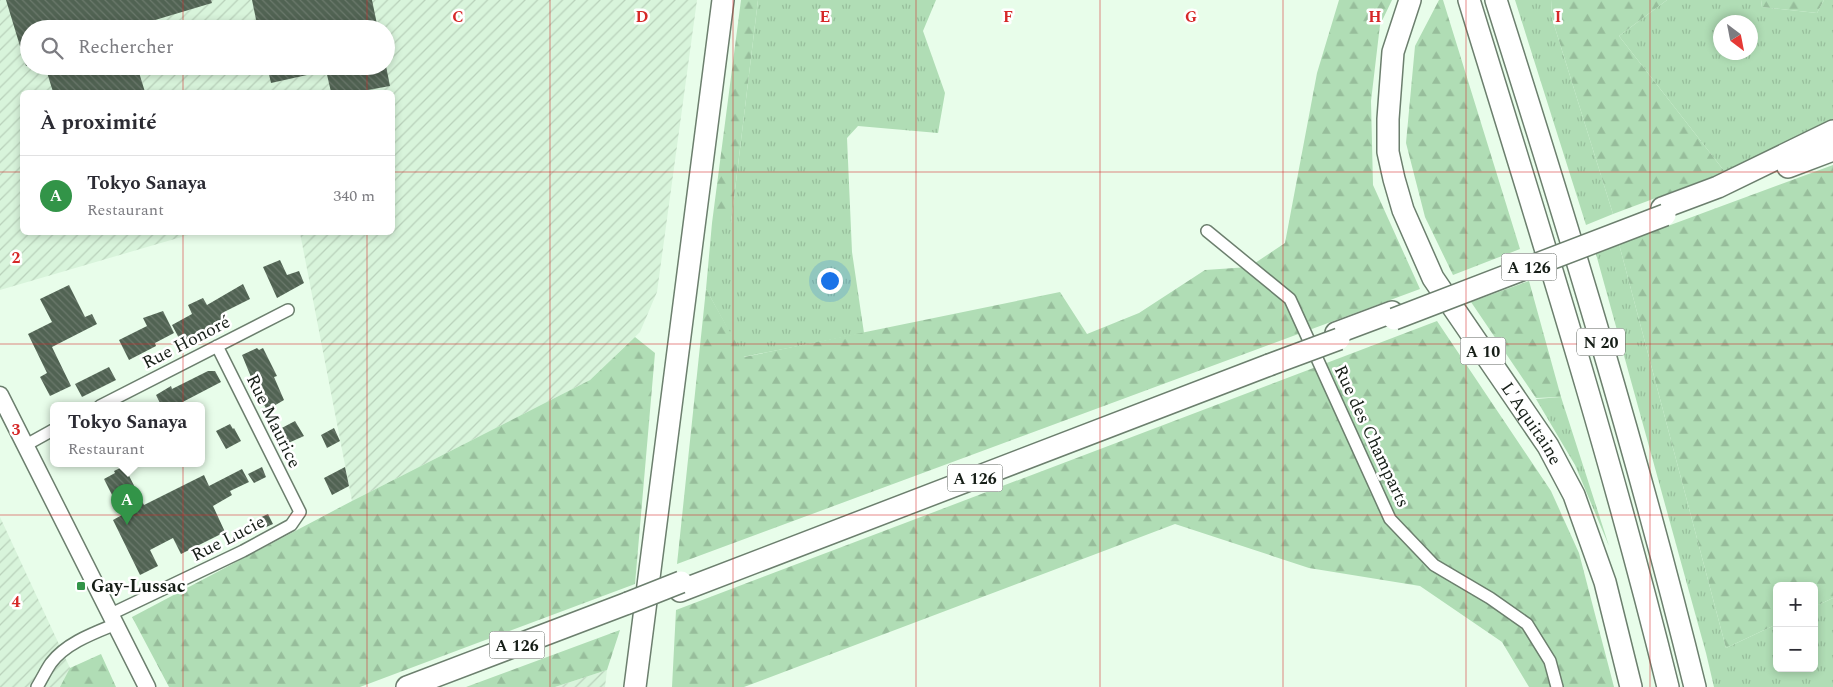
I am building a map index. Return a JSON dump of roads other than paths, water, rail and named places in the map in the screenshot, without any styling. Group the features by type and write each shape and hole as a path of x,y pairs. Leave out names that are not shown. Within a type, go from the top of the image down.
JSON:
{"highway":[{"path":"635,687 723,0"},
{"name":"N 20","path":"1469,0 1565,312 1624,516 1668,687"},
{"name":"N 20","path":"1496,0 1590,300 1671,588 1695,687"},
{"name":"L'Aquitaine","path":"1408,3 1393,52 1388,119 1388,152 1403,210 1433,278 1548,446 1574,495 1605,582 1630,687"},
{"name":"A 126","path":"1663,212 1833,132"},
{"name":"A 126","path":"427,687 681,586 1663,212 1833,150"},
{"name":"A 126","path":"407,687 627,607"}],"street":[{"name":"Rue des Champarts","path":"1207,231 1290,300 1390,519 1434,566 1490,598 1527,624 1550,661 1557,687"},
{"name":"Rue Honoré","path":"108,402 288,310"},
{"name":"Rue Maurice","path":"217,346 300,512"},
{"path":"0,395 147,687"},
{"path":"26,444 50,432"},
{"name":"Rue Lucie","path":"37,687 52,662 69,647 93,634 113,619 291,525 300,512"}],"place":[{"name":"Tokyo Sanaya","path":"127,525"},
{"name":"Gay-Lussac","path":"81,586"}]}
